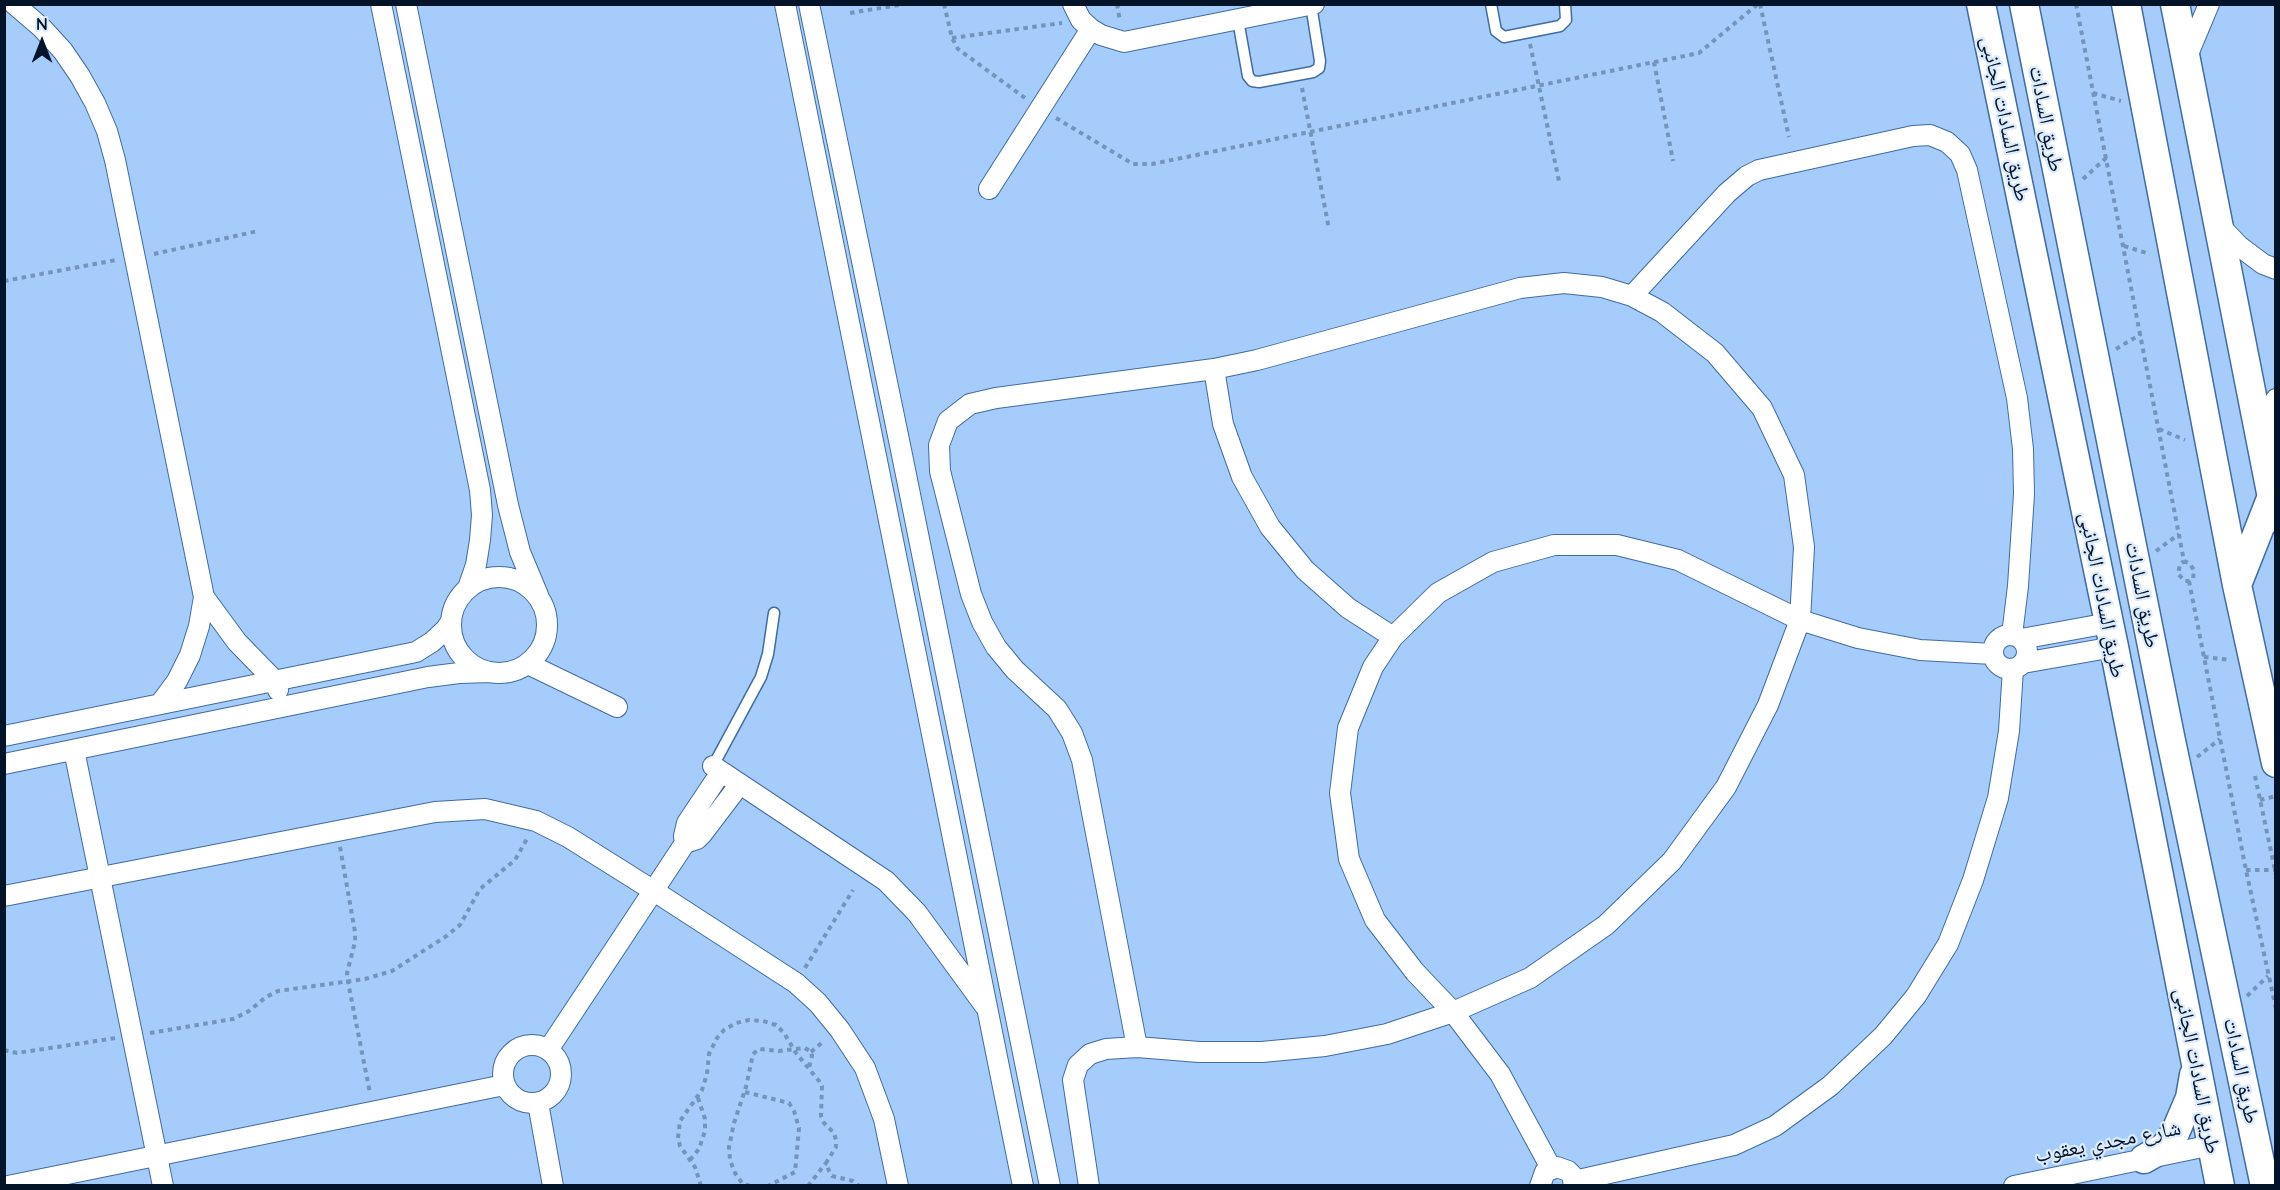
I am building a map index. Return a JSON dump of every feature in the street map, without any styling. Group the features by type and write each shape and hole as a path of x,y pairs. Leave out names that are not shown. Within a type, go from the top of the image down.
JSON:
{"main road":[{"name":"طريق السادات الجانبى","path":"1981,4 2111,635 2220,1185"},
{"name":"طريق السادات","path":"2024,4 2170,736 2265,1185"},
{"path":"2126,4 2237,585 2243,660 2276,763"},
{"path":"2175,4 2274,507 2237,585"},
{"path":"2243,660 2276,685"},
{"path":"2132,744 2170,736"},
{"path":"2144,1159 2165,1147 2180,1125 2190,1098 2196,1061"}],"street":[{"path":"14,4 42,28 63,51 80,76 95,103 115,160 204,597 199,626 190,655 177,681 160,705"},
{"path":"381,4 480,490 482,515 480,540 476,565 468,588"},
{"path":"4,764 436,676 504,673 528,664 537,655 547,632 548,619 528,574 513,529 406,4"},
{"path":"785,4 1023,1185"},
{"path":"809,4 1050,1185"},
{"path":"2186,59 2209,4"},
{"path":"989,189 1040,109 1082,18 1101,36 1124,42 1312,5"},
{"path":"1540,1185 1545,1172 1551,1168 1563,1168 1572,1175 1574,1183 1734,1145 1775,1126 1830,1086 1883,1036 1916,996 1948,944 1973,880 1998,798 2018,666 2027,653 2017,637 2024,494 2023,449 2018,398 1967,170 1960,154 1947,142 1930,135 1912,136 1759,170 1727,193 1632,296"},
{"path":"2219,224 2239,246 2263,264 2276,269"},
{"path":"430,245 454,241"},
{"path":"1089,1185 1073,1080 1078,1065 1090,1054 1106,1049 1137,1047 1199,1052 1262,1052 1325,1046 1387,1034 1453,1012 1530,978 1606,925 1672,861 1726,787 1768,705 1800,620 1804,547 1794,475 1762,408 1714,353 1662,312 1632,296 1602,287 1564,283 1520,288 1257,360 1214,369 996,398 970,404 948,421 939,445 940,471 971,594 982,622 996,647 1014,670 1057,709 1072,733 1082,760 1137,1047"},
{"path":"1214,369 1223,424 1242,477 1269,527 1314,578 1348,608 1393,637"},
{"path":"2262,444 2269,411 2276,399"},
{"path":"876,450 900,445"},
{"path":"1551,1168 1500,1074 1453,1012 1415,972 1375,920 1349,859 1340,793 1348,728 1373,667 1393,637 1438,593 1493,562 1554,545 1617,544 1678,560 1800,620 1857,638 1920,650 1993,654"},
{"path":"4,736 416,652 446,629 459,597 468,588 491,577 517,580 529,586 538,596"},
{"path":"204,597 237,642 275,681 282,707"},
{"path":"451,621 451,633 461,655 469,663 491,672"},
{"path":"2111,635 2018,666 2002,667 1994,659 1993,654 1993,649 2002,637 2111,635"},
{"path":"528,664 617,707"},
{"path":"74,750 163,1185"},
{"path":"685,843 687,823 717,769 871,870 902,895 989,1010"},
{"path":"548,1050 685,843 697,839 702,834 740,784"},
{"path":"4,896 435,812 485,809 536,821 568,837 654,891 796,983 818,1003 840,1029 865,1068 884,1119 898,1185"},
{"path":"530,1045 548,1050 560,1065 559,1085 554,1093 538,1103 522,1102 514,1098 504,1085 503,1067 513,1052 530,1045"},
{"path":"8,1185 504,1085"},
{"path":"538,1103 553,1185"},
{"name":"شارع مجدي يعقوب","path":"2014,1185 2211,1145"}],"lane":[{"path":"1491,4 1496,31 1500,36 1528,33 1563,25 1566,20 1565,4"},
{"path":"1238,20 1250,79 1255,82 1313,72 1320,65 1312,5"},
{"path":"717,769 761,677 768,654 774,614"}],"path":[{"path":"850,13 905,4"},
{"path":"944,4 952,38 958,49 1040,109 1133,164 1152,164 1699,53 1759,4 1789,137"},
{"path":"2076,4 2184,561"},
{"path":"952,38 1082,18"},
{"path":"1528,33 1559,181"},
{"path":"1654,62 1673,161"},
{"path":"1299,74 1329,229"},
{"path":"2093,93 2122,101"},
{"path":"2080,182 2106,157"},
{"path":"4,281 135,258 258,231"},
{"path":"2124,246 2150,254"},
{"path":"2115,350 2141,334"},
{"path":"2159,429 2185,440"},
{"path":"2156,551 2179,534"},
{"path":"2184,561 2180,564 2178,574 2185,581 2189,581"},
{"path":"2184,561 2189,562 2194,570 2193,579 2189,581"},
{"path":"2189,581 2276,1009"},
{"path":"2204,657 2243,660"},
{"path":"2197,757 2220,739"},
{"path":"2260,800 2276,796"},
{"path":"4,1050 17,1053 233,1019 278,991 348,982 392,971 453,931 465,918 480,889 515,860 536,821"},
{"path":"340,852 355,932 347,969 348,982 373,1112"},
{"path":"2246,870 2274,870"},
{"path":"796,983 853,890"},
{"path":"2245,998 2269,976"},
{"path":"701,1185 694,1167 680,1146 678,1128 683,1115 698,1098 705,1082 712,1046 724,1030 736,1023 749,1020 776,1025 822,1086 821,1116 824,1123 834,1133 836,1147 808,1185"},
{"path":"750,1185 738,1178 729,1154 734,1123 745,1092 755,1051 805,1048 811,1052 812,1060 808,1068"},
{"path":"745,1092 784,1101 792,1106 794,1111 799,1134 796,1167 793,1173 779,1184 768,1185"},
{"path":"690,1160 699,1149 705,1131 705,1119 698,1098"},
{"path":"826,1163 832,1176 853,1181 859,1185"}]}
